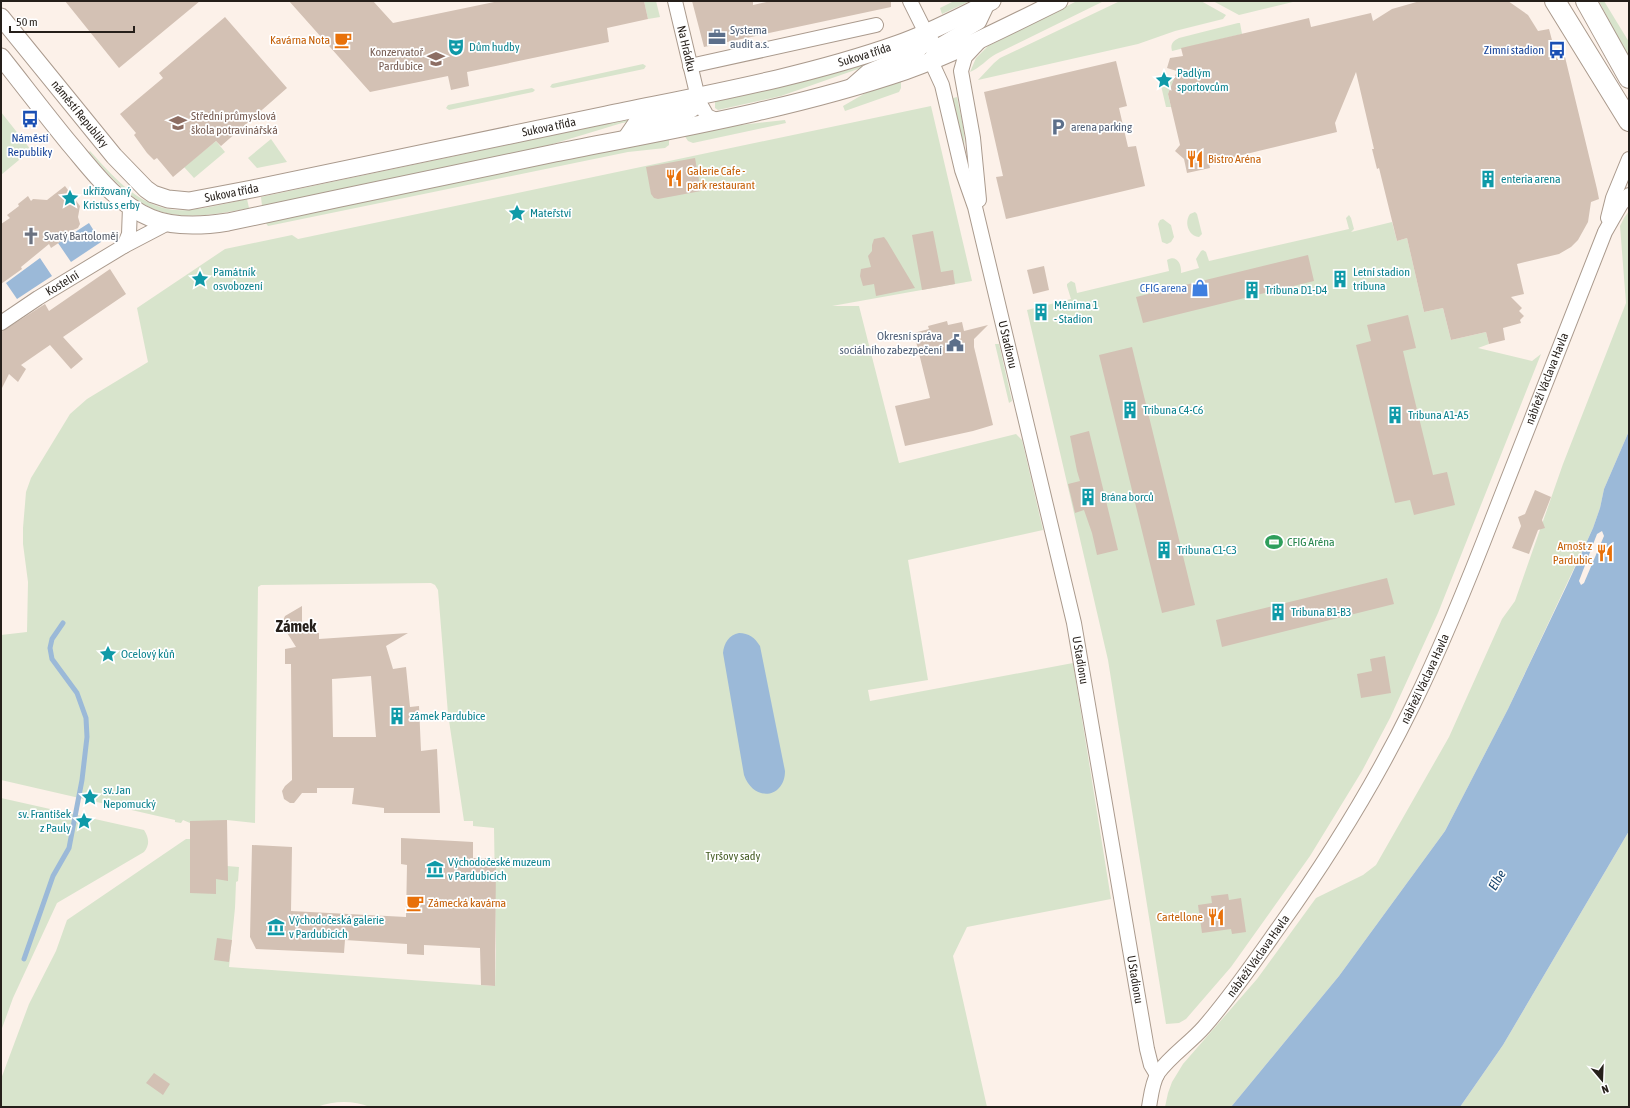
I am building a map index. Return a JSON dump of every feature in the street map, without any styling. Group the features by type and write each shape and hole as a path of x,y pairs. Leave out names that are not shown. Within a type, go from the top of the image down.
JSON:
{"main road":[{"path":"1555,1 1628,122"},
{"path":"1586,1 1629,78"}],"street":[{"name":"Na Hrádku","path":"675,1 698,96 704,112 710,118 716,120"},
{"name":"U Stadionu","path":"910,1 938,54 942,85 962,170 976,207 1074,623 1147,1049 1151,1065 1157,1075"},
{"name":"Sukova třída","path":"168,223 202,225 228,222 716,120 850,87 905,70 938,54 984,39 1059,1"},
{"name":"Sukova třída","path":"168,199 189,201 210,198 698,96 826,66 898,44 926,33 990,2"},
{"name":"Sukova třída","path":"938,54 979,22 990,2"},
{"name":"náměstí Republiky","path":"1,17 130,174 153,194 168,199"},
{"name":"Sukova třída","path":"690,66 876,25"},
{"name":"Sukova třída","path":"850,87 867,72 919,50 926,42 926,33"},
{"name":"U Stadionu","path":"984,39 968,52 963,62 961,71 973,138 979,207 985,248"},
{"name":"U Stadionu","path":"938,54 956,66 964,86"},
{"path":"1,57 93,172 112,192 130,207 152,218 168,223"},
{"path":"624,139 635,123 692,110 698,105 698,96"},
{"name":"nábřeží Václava Havla","path":"1157,1075 1165,1065 1205,1026 1259,956 1318,872 1363,798 1396,739 1446,635 1477,560 1605,232 1613,198 1627,165"},
{"name":"nábřeží Václava Havla","path":"1605,232 1621,204 1629,195"},
{"path":"124,246 129,234 130,207"},
{"name":"Kostelní","path":"1,323 38,298 124,246 168,223"},
{"path":"1149,1107 1157,1075"}],"green space":[{"path":"644,1 656,1 660,17 648,19"},
{"path":"954,1 970,1 942,14 940,8"},
{"path":"1077,1 1104,1 996,54 970,72 976,58 988,46"},
{"path":"1120,1 1201,1 1226,15 1223,19 1175,31 1138,44 978,80 1000,58"},
{"path":"1213,1 1297,1 1239,15"},
{"path":"1599,1 1604,1 1629,42 1629,58"},
{"path":"1240,23 1242,34 1172,51 1172,43 1179,38"},
{"path":"894,55 895,56 781,96 718,110 715,108 715,102 718,101 806,80"},
{"path":"643,64 646,66 644,69 553,88 550,87 552,84"},
{"path":"1161,74 1174,79 1168,94 1171,107 1166,107 1159,77"},
{"path":"901,81 901,88 899,92 845,111 843,106 869,91"},
{"path":"532,88 535,90 533,92 449,110 446,108 448,105"},
{"path":"957,97 964,134 964,147 962,152 950,99"},
{"name":"Tyršovy sady","path":"931,106 972,281 832,306 859,306 899,463 1016,434 1022,440 1043,530 908,560 928,680 868,690 870,701 1073,663 1111,899 967,927 953,956 987,1107 370,1107 357,1103 343,1102 330,1103 317,1107 1,1107 1,1079 29,1004 56,951 67,920 186,839 190,839 190,823 183,820 181,823 175,822 175,820 1,780 1,635 27,632 28,582 23,544 26,492 31,478 70,414 87,399 148,362 137,308 225,249 292,235 298,239","holes":["431,583 435,585 438,590 448,714 464,821 473,821 473,826 494,828 496,951 495,986 229,967 236,882 238,881 239,867 227,866 227,820 255,823 258,587 261,585"]},
{"path":"1,112 31,150 1,175"},
{"path":"662,112 661,115 622,123 546,146 262,206 261,197"},
{"path":"785,120 786,123 693,143 688,141 684,135 723,127"},
{"path":"669,138 669,145 665,148 628,152 268,226 265,222"},
{"path":"271,139 287,162 257,168 248,158"},
{"path":"216,141 225,152 194,178 184,167"},
{"path":"90,151 122,184 133,193 159,207 174,210 190,210 247,199 249,208 197,216 177,215 158,211 142,203 125,191 108,174 89,152"},
{"path":"1629,211 1629,431 1604,489 1600,508 1593,528 1508,709 1445,831 1339,976 1231,1107 1165,1107 1172,1082 1183,1064 1257,979 1316,898 1363,875 1376,865 1449,737 1502,619 1515,601 1563,464 1626,303 1620,226"},
{"path":"1195,212 1197,214 1202,234 1199,237 1192,234 1187,225 1188,217 1190,214"},
{"name":"CFIG Aréna","path":"1349,215 1354,229 1351,232 1392,222 1397,241 1407,238 1424,312 1443,308 1451,340 1486,332 1489,344 1478,348 1532,361 1541,354 1438,613 1390,718 1362,771 1310,856 1231,967 1186,1019 1179,1023 1166,1024 1108,660 1027,310 1071,299 1067,284 1071,281 1075,283 1077,293 1169,271 1167,260 1174,258 1180,264 1181,273 1199,268 1196,259 1203,250 1206,252 1209,261 1349,229 1346,218"},
{"path":"1163,219 1171,225 1174,237 1171,242 1167,244 1162,242 1158,224 1160,220"},
{"path":"995,344 999,344 1012,401 1009,403"},
{"path":"1,798 144,830 148,841 144,852 57,903 13,998 1,1031"},
{"path":"1629,831 1629,1107 1460,1107 1503,1045"}],"water":[{"path":"89,223 101,242 71,262 58,243"},
{"path":"40,258 52,276 17,299 6,283"},
{"name":"Elbe","path":"1629,431 1629,831 1503,1045 1460,1107 1231,1107 1339,976 1445,831 1508,709 1567,585 1593,528 1600,508 1604,489"},
{"path":"739,633 751,636 760,646 785,771 784,780 780,787 775,792 768,794 755,790 749,784 744,775 723,653 728,640 735,634"}],"pier":[{"path":"1602,531 1604,536 1584,583 1581,585 1579,581 1597,534"}],"building":[{"path":"65,1 200,1 119,68"},
{"name":"Dům hudby","path":"289,1 373,1 393,23 499,1 644,1 648,19 607,28 609,42 467,72 469,86 451,90 448,76 370,92"},
{"path":"692,1 753,1 753,5 771,1 891,1 891,7 704,47"},
{"name":"enteria arena","path":"1420,1 1508,1 1528,15 1538,31 1549,29 1557,59 1565,57 1597,189 1599,199 1591,202 1588,222 1578,240 1571,247 1559,254 1517,264 1524,294 1511,297 1522,308 1519,311 1524,316 1520,320 1521,323 1503,328 1505,340 1489,344 1486,332 1451,340 1443,308 1424,312 1407,238 1397,241 1379,168 1377,169 1372,149 1374,149 1356,72 1335,123 1337,132 1209,163 1210,168 1187,173 1184,159 1175,151 1180,145 1168,94 1177,71 1167,68 1170,58 1183,56 1181,48 1309,18 1311,27 1371,13 1373,21 1392,9"},
{"path":"225,17 287,88 221,146 216,141 173,177 157,158 154,160 147,153 134,135 136,133 120,114 163,78 159,73"},
{"name":"arena parking","path":"1116,61 1127,106 1119,108 1128,147 1136,146 1145,186 1006,219 996,177 1003,176 984,92"},
{"path":"695,158 701,191 658,199 654,198 651,194 646,167"},
{"name":"Svatý Bartoloměj","path":"65,186 80,206 78,217 80,224 78,228 61,235 63,240 51,248 49,244 21,267 22,269 1,284 1,224 10,218 7,215 19,206 18,204 28,196 31,201 33,199 47,200"},
{"path":"933,231 941,272 953,270 955,284 922,290 912,235"},
{"path":"884,237 915,288 876,296 874,284 863,286 860,276 861,269 871,267 868,256 872,251 874,239"},
{"path":"1308,255 1314,281 1143,323 1136,297"},
{"path":"1044,266 1049,290 1033,294 1027,270"},
{"path":"110,269 126,294 63,337 83,359 71,369 50,345 21,365 26,369 18,382 9,374 1,390 1,332 45,304 49,311"},
{"name":"Tribuna A1-A5","path":"1408,315 1416,348 1403,351 1433,475 1447,472 1455,505 1414,515 1410,500 1395,503 1356,345 1371,341 1367,325"},
{"path":"947,321 948,325 962,322 964,331 988,325 974,339 974,347 993,425 905,446 895,406 930,398 914,333 929,329 928,326"},
{"path":"1132,347 1195,605 1162,613 1099,355"},
{"name":"Brána borců","path":"1089,431 1118,550 1097,555 1092,533 1084,510 1075,513 1068,484 1080,481 1070,436"},
{"path":"1535,490 1551,497 1542,520 1545,528 1538,530 1529,554 1512,548 1521,526 1518,517 1525,514"},
{"path":"1387,578 1394,604 1222,647 1216,620"},
{"name":"zámek Pardubice","path":"302,606 302,623 306,623 306,633 319,633 319,639 408,633 386,646 393,669 406,667 410,707 419,706 421,751 437,749 440,813 384,813 384,808 352,804 354,788 317,788 317,793 302,793 294,803 290,803 284,799 282,791 292,780 291,664 285,664 285,649 296,647 282,623 285,616","holes":["371,676 376,737 333,737 332,679"]},
{"path":"1385,656 1391,693 1361,698 1357,674 1372,671 1370,659"},
{"path":"227,820 228,881 216,879 216,894 190,893 190,821"},
{"path":"401,838 473,842 473,858 496,858 495,986 481,985 480,948 424,945 424,955 407,954 407,944 345,940 344,953 256,949 250,937 252,845 292,847 291,911 406,917 407,865 401,864"},
{"path":"1228,894 1229,900 1241,898 1246,932 1232,934 1231,929 1202,933 1198,905 1212,903 1211,896"},
{"path":"217,938 232,940 229,962 214,960"},
{"path":"154,1073 170,1084 163,1095 146,1083"}],"waterway":[{"path":"24,959 53,876 69,848 82,780 87,737 86,718 77,693 52,659 50,648 52,639 63,623"}],"place":[{"name":"Systema audit a.s.","path":"717,37"},
{"name":"Kavárna Nota","path":"343,40"},
{"name":"Dům hudby","path":"456,47"},
{"name":"Zimní stadion","path":"1557,50"},
{"name":"Konzervatoř Pardubice","path":"436,59"},
{"name":"Padlým sportovcům","path":"1164,80"},
{"name":"Náměstí Republiky","path":"30,119"},
{"name":"Střední průmyslová škola potravinářská","path":"178,123"},
{"name":"arena parking","path":"1058,127"},
{"name":"Bistro Aréna","path":"1195,159"},
{"name":"Galerie Cafe - park restaurant","path":"674,178"},
{"name":"enteria arena","path":"1488,179"},
{"name":"ukřižovaný Kristus s erby","path":"70,198"},
{"name":"Mateřství","path":"517,213"},
{"name":"Svatý Bartoloměj","path":"31,236"},
{"name":"Památník osvobození","path":"200,279"},
{"name":"Letní stadion tribuna","path":"1340,279"},
{"name":"CFIG arena","path":"1200,288"},
{"name":"Tribuna D1-D4","path":"1252,290"},
{"name":"Měnírna 1 - Stadion","path":"1041,312"},
{"name":"Okresní správa sociálního zabezpečení","path":"955,343"},
{"name":"Tribuna C4-C6","path":"1130,410"},
{"name":"Tribuna A1-A5","path":"1395,415"},
{"name":"Brána borců","path":"1088,497"},
{"name":"CFIG Aréna","path":"1274,542"},
{"name":"Tribuna C1-C3","path":"1164,550"},
{"name":"Arnošt z Pardubic","path":"1605,553"},
{"name":"Tribuna B1-B3","path":"1278,612"},
{"name":"Ocelový kůň","path":"108,654"},
{"name":"zámek Pardubice","path":"397,716"},
{"name":"sv. Jan Nepomucký","path":"90,797"},
{"name":"sv. František z Pauly","path":"84,821"},
{"name":"Východočeské muzeum v Pardubicích","path":"435,869"},
{"name":"Zámecká kavárna","path":"415,903"},
{"name":"Cartellone","path":"1216,917"},
{"name":"Východočeská galerie v Pardubicích","path":"276,927"}],"district":[{"name":"Zámek","path":"296,626"}]}
